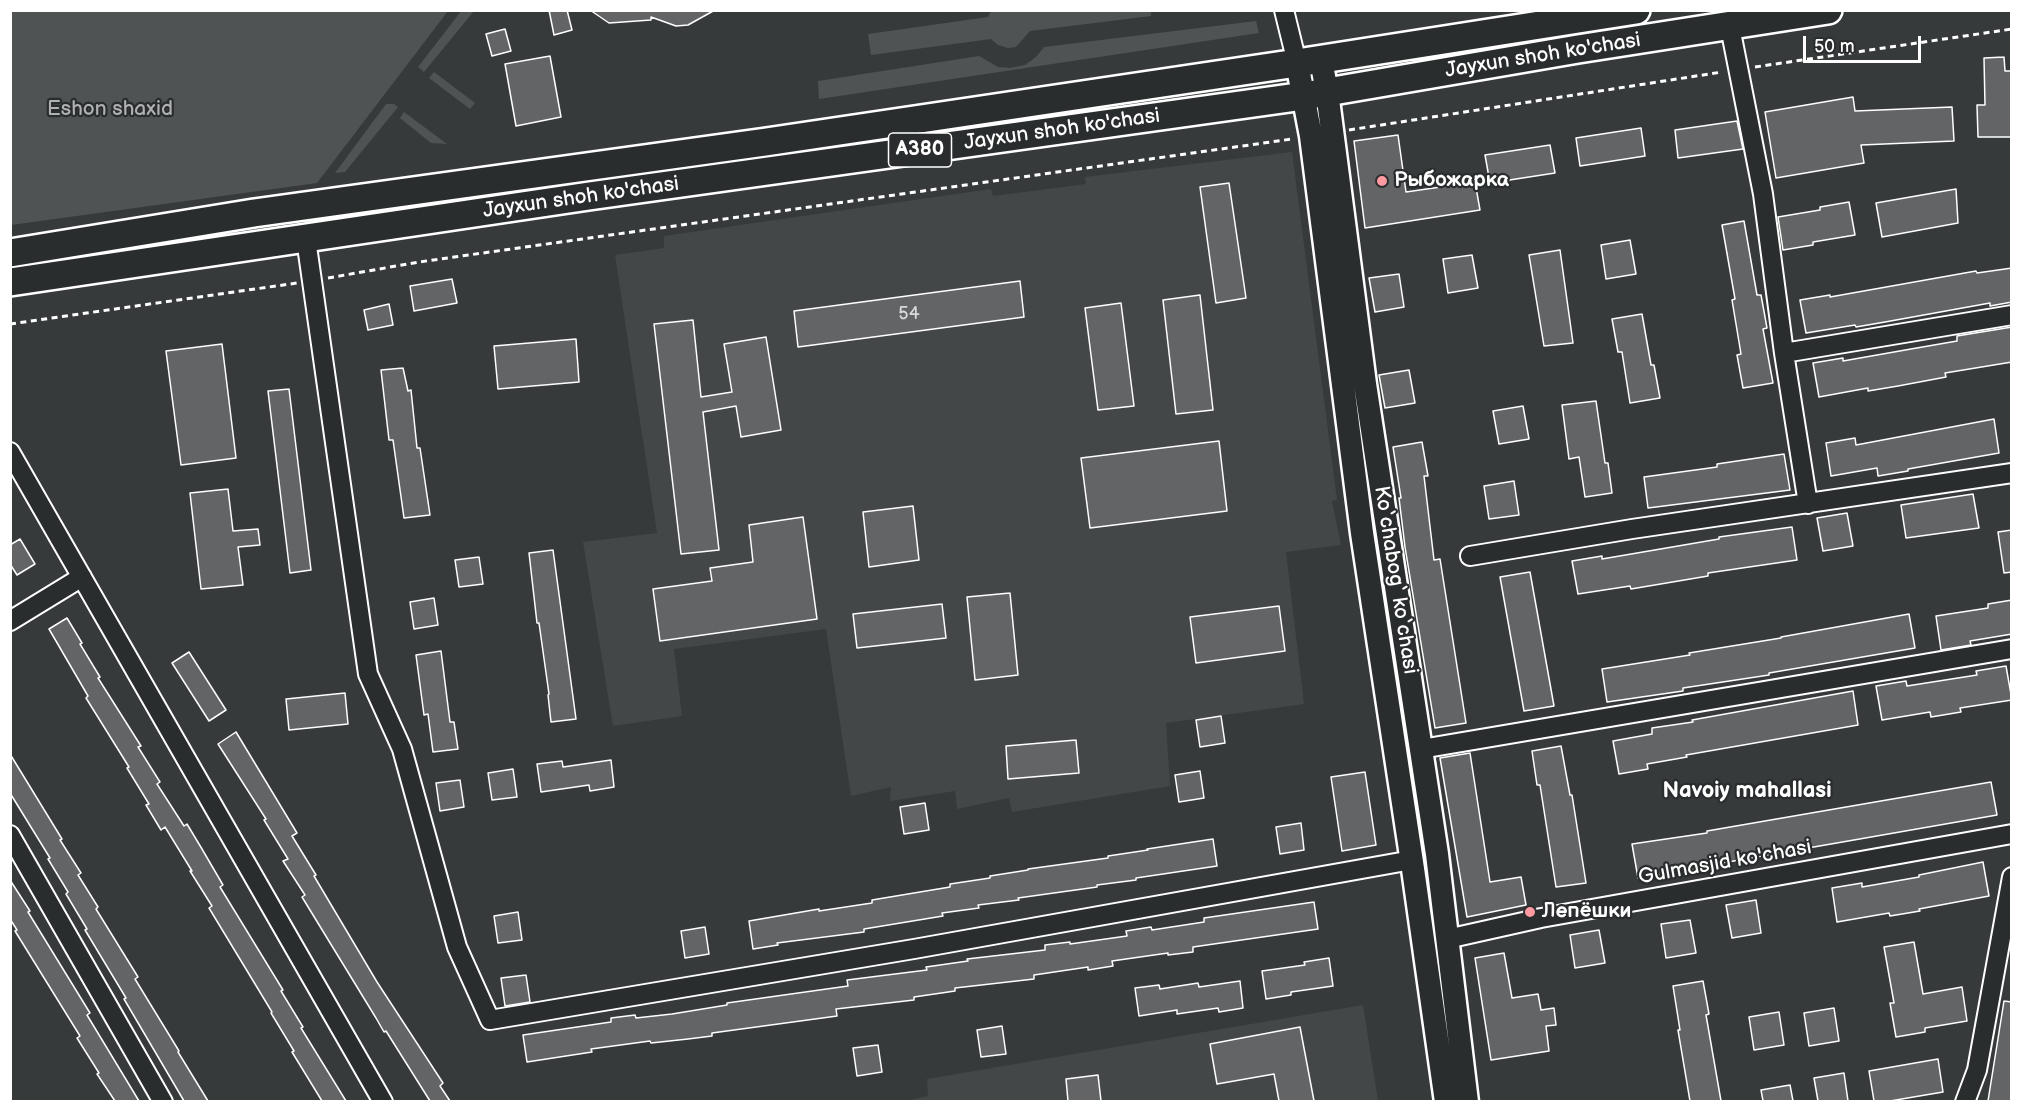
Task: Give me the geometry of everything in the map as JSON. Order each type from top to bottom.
[{"type":"highway","name":"Jayxun shoh ko'chasi","points":[[10,253],[327,203],[1309,62],[1636,10]]},
{"type":"highway","name":"Jayxun shoh ko'chasi","points":[[10,282],[556,201],[1315,94],[1578,49],[1828,10]]},
{"type":"highway","points":[[1015,105],[1020,136]]},
{"type":"highway","points":[[554,171],[556,201]]},
{"type":"highway","points":[[327,203],[333,235]]},
{"type":"main road","name":"Ko‘chabog‘ ko‘chasi","points":[[1309,62],[1388,531],[1438,865],[1467,1101]]},
{"type":"main road","name":"Ko‘chabog‘ ko‘chasi","points":[[1322,135],[1362,533],[1446,1101]]},
{"type":"street","points":[[1284,10],[1309,62]]},
{"type":"street","points":[[1730,27],[1763,194],[1784,353],[1808,504]]},
{"type":"street","points":[[306,239],[368,674],[402,749],[457,946],[490,1020],[1412,865],[1438,865]]},
{"type":"street","points":[[1784,353],[2012,315]]},
{"type":"street","points":[[10,452],[383,1101]]},
{"type":"street","points":[[1470,556],[1632,529],[2012,473]]},
{"type":"street","points":[[1362,533],[1388,531]]},
{"type":"street","points":[[10,621],[82,577]]},
{"type":"street","points":[[1421,749],[2012,649]]},
{"type":"street","name":"Gulmasjid ko'chasi","points":[[1447,939],[1541,918],[2012,834]]},
{"type":"street","points":[[10,835],[162,1101]]},
{"type":"street","points":[[1965,1101],[1977,1070],[2012,877]]},
{"type":"path","points":[[10,324],[311,281],[419,262],[1322,135],[1738,69],[2012,29]]},
{"type":"shaded area","points":[[1292,152],[1337,500],[1332,501],[1341,545],[1286,552],[1304,704],[1166,723],[1170,786],[1012,812],[1009,798],[957,809],[955,791],[890,801],[891,787],[851,796],[826,629],[674,649],[682,716],[613,726],[583,542],[657,533],[615,255],[664,248],[664,236],[991,189],[993,196],[1086,184],[1085,177]]},
{"type":"shaded area","points":[[1363,1005],[1378,1101],[900,1102],[928,1096],[927,1079]]},
{"type":"green space","points":[[462,10],[474,11],[424,72],[418,67]]},
{"type":"green space","name":"Eshon shaxid","points":[[10,11],[448,11],[317,183],[11,225]]},
{"type":"green space","points":[[991,11],[1151,11],[1151,16],[1030,31],[1016,47],[1008,48],[998,45],[991,39],[871,55],[868,34],[988,17]]},
{"type":"green space","points":[[1256,21],[1259,33],[819,99],[818,81],[979,56],[998,67],[1010,68],[1025,65],[1044,47]]},
{"type":"green space","points":[[434,72],[475,103],[470,109],[429,78]]},
{"type":"green space","points":[[386,104],[394,104],[398,107],[345,172],[335,173]]},
{"type":"green space","points":[[404,112],[447,144],[431,143],[400,118]]},
{"type":"building","points":[[549,10],[567,10],[572,30],[554,35]]},
{"type":"building","points":[[590,10],[715,10],[688,25],[676,26],[651,17],[651,20],[609,23]]},
{"type":"building","points":[[505,29],[511,51],[492,56],[486,34]]},
{"type":"building","points":[[550,56],[561,117],[516,126],[505,64]]},
{"type":"building","points":[[2004,57],[2005,71],[2012,71],[2012,137],[1978,137],[1977,105],[1985,105],[1984,58]]},
{"type":"building","points":[[1853,97],[1855,111],[1952,107],[1954,141],[1861,145],[1864,163],[1776,178],[1765,112]]},
{"type":"building","points":[[1737,121],[1743,149],[1678,158],[1675,130]]},
{"type":"building","points":[[1641,128],[1645,156],[1580,166],[1576,138]]},
{"type":"building","name":"Рыбожарка","points":[[1398,135],[1406,192],[1475,182],[1480,210],[1365,228],[1354,141]]},
{"type":"building","points":[[1550,145],[1555,173],[1490,183],[1485,155]]},
{"type":"building","points":[[1229,183],[1246,298],[1216,303],[1200,187]]},
{"type":"building","points":[[1956,189],[1958,223],[1882,237],[1876,203]]},
{"type":"building","points":[[1849,202],[1855,235],[1783,250],[1778,217],[1820,210],[1820,207]]},
{"type":"building","points":[[1744,221],[1757,295],[1761,295],[1767,328],[1763,329],[1773,383],[1743,388],[1737,355],[1741,354],[1732,300],[1735,299],[1722,225]]},
{"type":"building","points":[[1630,240],[1636,274],[1606,279],[1601,245]]},
{"type":"building","points":[[1560,250],[1573,343],[1544,346],[1529,255]]},
{"type":"building","points":[[1472,255],[1478,288],[1448,293],[1443,259]]},
{"type":"building","points":[[2012,268],[2012,302],[1990,306],[1990,303],[1856,327],[1855,325],[1806,333],[1800,300],[1830,295],[1830,297],[1976,271],[1977,273]]},
{"type":"building","points":[[1399,274],[1404,307],[1375,312],[1369,278]]},
{"type":"building","points":[[452,279],[457,303],[414,311],[410,286]]},
{"type":"building","points":[[1020,281],[1024,317],[798,347],[794,311]]},
{"type":"building","points":[[1200,295],[1213,410],[1176,414],[1163,300]]},
{"type":"building","points":[[1121,303],[1134,406],[1098,410],[1085,308]]},
{"type":"building","points":[[389,304],[393,325],[368,330],[364,310]]},
{"type":"building","points":[[1642,314],[1651,365],[1654,365],[1660,398],[1630,403],[1622,352],[1618,352],[1612,319]]},
{"type":"building","points":[[693,320],[701,397],[732,392],[724,344],[766,337],[781,430],[741,437],[736,406],[703,412],[719,550],[681,554],[654,324]]},
{"type":"building","points":[[2012,327],[2012,362],[1945,373],[1946,377],[1898,386],[1868,391],[1868,388],[1819,397],[1813,363],[1843,358],[1843,361],[1957,341],[1957,336]]},
{"type":"building","points":[[576,339],[579,382],[498,389],[494,346]]},
{"type":"building","points":[[222,344],[236,458],[181,465],[166,351]]},
{"type":"building","points":[[403,368],[408,391],[411,390],[417,448],[420,448],[430,515],[404,518],[393,440],[389,440],[381,370]]},
{"type":"building","points":[[1409,370],[1415,403],[1385,408],[1379,375]]},
{"type":"building","points":[[289,389],[311,570],[290,573],[268,391]]},
{"type":"building","points":[[1596,401],[1612,493],[1585,497],[1579,457],[1569,459],[1562,405]]},
{"type":"building","points":[[1523,406],[1529,439],[1499,444],[1493,411]]},
{"type":"building","points":[[1994,419],[1999,453],[1878,476],[1877,468],[1831,476],[1826,443],[1855,438],[1856,445]]},
{"type":"building","points":[[1219,441],[1227,511],[1090,528],[1081,458]]},
{"type":"building","points":[[1422,442],[1428,476],[1424,476],[1434,560],[1440,559],[1466,723],[1435,728],[1405,547],[1399,498],[1401,498],[1393,447]]},
{"type":"building","points":[[1784,454],[1790,490],[1648,508],[1644,477],[1717,467],[1717,464]]},
{"type":"building","points":[[1514,481],[1519,515],[1489,519],[1484,486]]},
{"type":"building","points":[[228,489],[233,531],[258,529],[260,545],[238,547],[243,585],[201,589],[190,493]]},
{"type":"building","points":[[1973,494],[1979,528],[1906,538],[1901,505]]},
{"type":"building","points":[[913,506],[919,560],[869,567],[863,512]]},
{"type":"building","points":[[1847,513],[1853,546],[1823,551],[1817,518]]},
{"type":"building","points":[[803,517],[817,619],[660,641],[653,589],[712,581],[710,568],[753,562],[749,525]]},
{"type":"building","points":[[1792,527],[1797,560],[1708,573],[1708,576],[1631,589],[1630,586],[1578,594],[1572,561],[1602,556],[1602,559],[1719,539],[1719,537]]},
{"type":"building","points":[[2012,530],[2012,572],[2004,573],[1998,532]]},
{"type":"building","points":[[20,539],[35,564],[17,575],[10,564],[10,545]]},
{"type":"building","points":[[553,550],[576,719],[551,722],[529,553]]},
{"type":"building","points":[[479,557],[483,584],[459,587],[455,560]]},
{"type":"building","points":[[1530,572],[1554,706],[1524,711],[1500,577]]},
{"type":"building","points":[[1010,593],[1018,675],[975,680],[967,597]]},
{"type":"building","points":[[434,598],[438,625],[414,629],[410,602]]},
{"type":"building","points":[[2012,600],[2012,634],[1970,641],[1971,645],[1941,650],[1936,616],[1988,608],[1988,604]]},
{"type":"building","points":[[942,604],[946,638],[857,648],[853,614]]},
{"type":"building","points":[[1279,606],[1285,651],[1196,663],[1190,617]]},
{"type":"building","points":[[1909,614],[1915,648],[1769,673],[1769,675],[1683,688],[1683,691],[1607,702],[1602,669]]},
{"type":"building","points":[[67,618],[100,677],[98,678],[141,746],[138,747],[160,782],[157,784],[184,826],[187,824],[202,849],[223,885],[220,887],[283,990],[281,991],[303,1027],[301,1028],[346,1101],[322,1101],[292,1052],[294,1051],[272,1012],[209,908],[212,906],[190,871],[192,871],[165,827],[161,830],[146,805],[149,804],[127,768],[129,767],[86,698],[88,696],[49,629]]},
{"type":"building","points":[[441,651],[450,722],[454,722],[458,749],[433,752],[428,714],[424,715],[416,655]]},
{"type":"building","points":[[189,652],[226,710],[209,721],[172,663]]},
{"type":"building","points":[[2006,666],[2012,700],[1960,708],[1961,712],[1931,717],[1930,712],[1882,720],[1876,686],[1906,681],[1907,686],[1977,675],[1976,671]]},
{"type":"building","points":[[1853,691],[1858,725],[1686,755],[1687,757],[1647,764],[1648,769],[1619,774],[1613,741],[1652,734],[1652,728]]},
{"type":"building","points":[[345,693],[348,724],[289,730],[286,699]]},
{"type":"building","points":[[1221,716],[1225,743],[1200,747],[1196,720]]},
{"type":"building","points":[[236,732],[297,833],[292,836],[316,875],[314,876],[377,982],[443,1083],[440,1086],[450,1101],[430,1101],[386,1031],[384,1032],[302,897],[305,895],[283,861],[288,859],[264,820],[266,819],[218,744]]},
{"type":"building","points":[[1076,740],[1079,773],[1008,779],[1006,746]]},
{"type":"building","points":[[1561,746],[1570,795],[1572,795],[1586,883],[1556,887],[1540,785],[1537,785],[1532,751]]},
{"type":"building","points":[[1470,753],[1490,882],[1521,877],[1526,905],[1467,917],[1440,758]]},
{"type":"building","points":[[10,754],[62,839],[60,840],[81,873],[78,875],[98,907],[96,909],[138,977],[135,979],[208,1101],[184,1101],[124,999],[126,998],[66,894],[68,892],[48,859],[50,858],[10,793]]},
{"type":"building","points":[[611,760],[614,787],[590,791],[589,785],[541,792],[537,764],[562,761],[563,767]]},
{"type":"building","points":[[513,769],[517,797],[492,800],[488,773]]},
{"type":"building","points":[[1200,771],[1204,798],[1179,802],[1175,775]]},
{"type":"building","points":[[1365,772],[1376,845],[1342,851],[1331,777]]},
{"type":"building","points":[[460,780],[464,807],[440,811],[436,783]]},
{"type":"building","points":[[1991,782],[1997,815],[1638,878],[1632,844],[1707,833],[1707,831]]},
{"type":"building","points":[[925,803],[929,830],[904,834],[900,807]]},
{"type":"building","points":[[1301,823],[1304,850],[1280,854],[1276,827]]},
{"type":"building","points":[[1213,839],[1217,866],[978,905],[979,908],[864,929],[864,932],[777,943],[778,945],[753,949],[749,921],[872,903],[872,900],[950,887],[950,884],[990,878],[990,876]]},
{"type":"building","points":[[1983,862],[1989,896],[1919,909],[1920,911],[1890,916],[1889,913],[1837,922],[1832,888],[1862,883],[1862,887]]},
{"type":"building","points":[[10,880],[90,1013],[87,1015],[139,1101],[115,1101],[97,1074],[99,1073],[77,1038],[80,1036],[15,931],[17,930],[10,919]]},
{"type":"building","points":[[1756,900],[1761,933],[1732,938],[1726,905]]},
{"type":"building","points":[[1314,902],[1318,929],[1193,947],[1193,952],[1112,961],[1113,966],[1088,970],[1088,967],[1034,975],[1034,979],[955,988],[955,991],[914,997],[914,1000],[836,1009],[837,1016],[712,1033],[712,1036],[591,1049],[592,1052],[527,1062],[523,1035],[611,1022],[611,1018],[672,1014],[727,1005],[727,1003],[848,986],[847,980],[927,970],[926,967],[968,961],[967,959],[1045,950],[1045,945],[1127,936],[1126,931],[1151,927],[1152,930],[1204,922],[1204,918]]},
{"type":"building","points":[[518,912],[522,940],[498,943],[494,916]]},
{"type":"building","points":[[1690,920],[1696,953],[1666,958],[1661,924]]},
{"type":"building","points":[[705,927],[709,954],[685,958],[681,931]]},
{"type":"building","points":[[1599,930],[1605,963],[1575,968],[1570,935]]},
{"type":"building","points":[[1914,942],[1923,994],[1962,987],[1967,1021],[1925,1028],[1925,1032],[1896,1037],[1890,1003],[1894,1003],[1884,947]]},
{"type":"building","points":[[1504,953],[1512,998],[1538,994],[1541,1010],[1554,1008],[1556,1025],[1546,1026],[1549,1051],[1491,1060],[1475,958]]},
{"type":"building","points":[[1329,958],[1333,986],[1291,992],[1291,995],[1266,999],[1262,971],[1305,965],[1304,962]]},
{"type":"building","points":[[526,975],[530,1002],[505,1006],[501,978]]},
{"type":"building","points":[[1240,981],[1243,1008],[1219,1012],[1218,1008],[1177,1014],[1177,1010],[1139,1016],[1135,988],[1159,985],[1160,989],[1198,983],[1199,987]]},
{"type":"building","points":[[1703,981],[1709,1014],[1706,1015],[1721,1101],[1690,1101],[1678,1030],[1680,1030],[1673,986]]},
{"type":"building","points":[[2004,1001],[2012,1002],[2012,1101],[1988,1101]]},
{"type":"building","points":[[1834,1008],[1839,1041],[1809,1046],[1804,1013]]},
{"type":"building","points":[[1779,1012],[1784,1045],[1754,1050],[1749,1017]]},
{"type":"building","points":[[1002,1026],[1006,1054],[981,1057],[977,1030]]},
{"type":"building","points":[[1300,1027],[1314,1101],[1279,1101],[1274,1074],[1217,1084],[1210,1044]]},
{"type":"building","points":[[878,1045],[882,1072],[857,1076],[853,1048]]},
{"type":"building","points":[[1938,1059],[1943,1092],[1890,1101],[1874,1101],[1869,1071]]},
{"type":"building","points":[[1844,1073],[1848,1101],[1818,1101],[1814,1078]]},
{"type":"building","points":[[1098,1075],[1101,1101],[1068,1101],[1066,1079]]},
{"type":"building","points":[[1790,1085],[1793,1101],[1763,1101],[1761,1090]]},
{"type":"place","name":"Рыбожарка","points":[[1382,181]]},
{"type":"place","name":"Лепёшки","points":[[1530,912]]},
{"type":"district","name":"Navoiy mahallasi","points":[[1747,791]]}]
